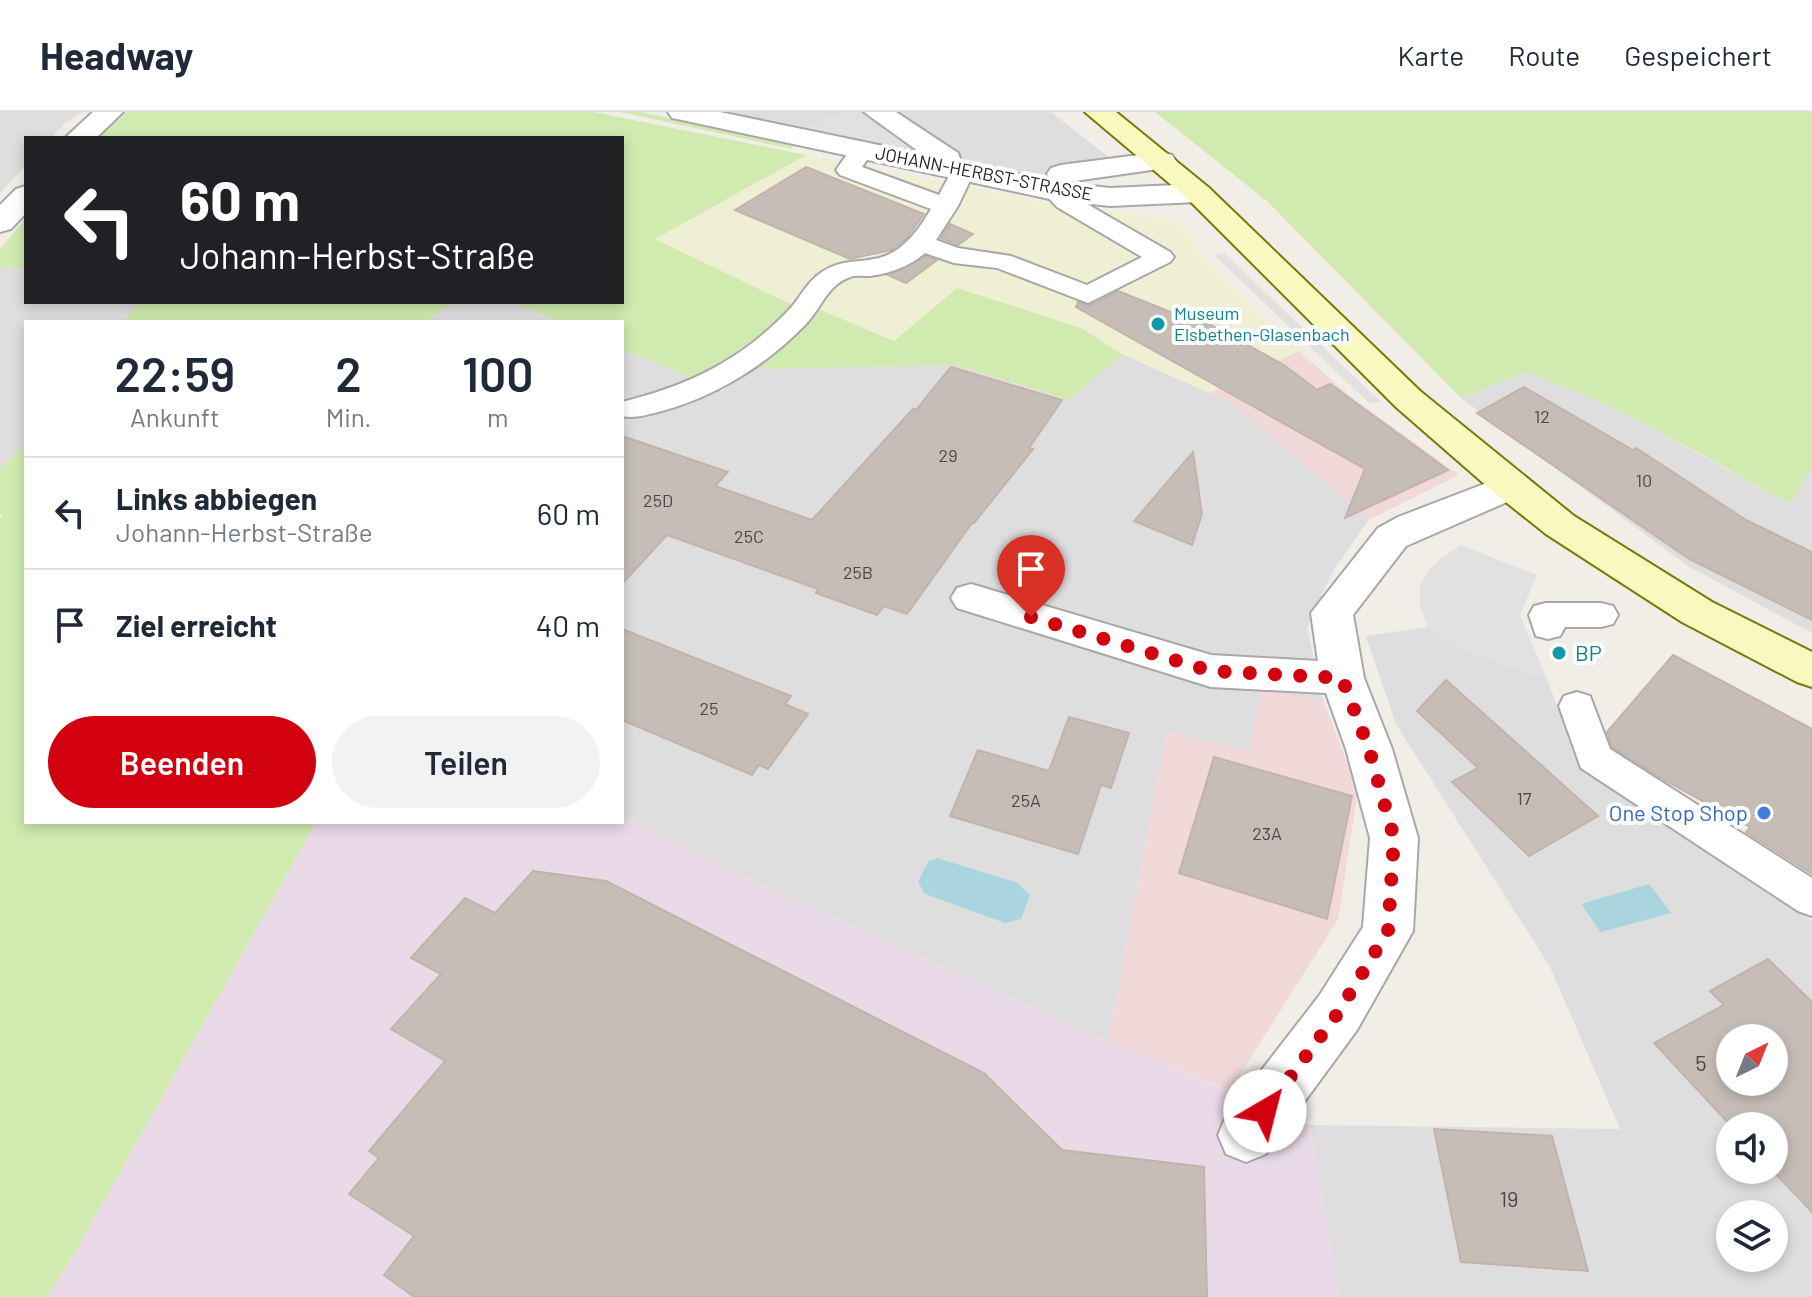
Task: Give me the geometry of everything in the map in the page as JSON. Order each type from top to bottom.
[{"type":"main road","points":[[1099,112],[1198,193],[1408,399],[1510,486],[1560,525],[1697,612],[1812,671]]},
{"type":"street","points":[[81,136],[109,112]]},
{"type":"street","name":"JOHANN-HERBST-STRASSE","points":[[682,112],[1054,191],[1110,197],[1198,193]]},
{"type":"street","points":[[878,112],[963,170]]},
{"type":"street","points":[[1007,179],[1162,161]]},
{"type":"street","points":[[0,223],[24,197]]},
{"type":"street","points":[[1246,1135],[1338,1013],[1388,931],[1394,838],[1369,749],[1342,678],[1332,613],[1392,537],[1510,486]]},
{"type":"street","points":[[971,598],[1211,671],[1342,678]]},
{"type":"lane","points":[[861,151],[848,170],[946,206]]},
{"type":"lane","points":[[630,409],[667,403],[700,390],[767,344],[799,317],[817,289],[846,268],[871,270],[922,243],[930,236],[963,170]]},
{"type":"lane","points":[[922,243],[954,255],[1002,261],[1088,295],[1161,257],[1066,202],[1054,191]]},
{"type":"lane","points":[[1548,627],[1546,615],[1601,615]]},
{"type":"lane","points":[[1577,706],[1594,758],[1812,899]]},
{"type":"shaded area","points":[[0,112],[82,112],[53,136],[24,136],[24,167],[0,193]]},
{"type":"shaded area","points":[[682,112],[1051,112],[1120,166],[1007,179]]},
{"type":"shaded area","points":[[842,112],[855,112],[909,145],[902,149],[806,127]]},
{"type":"shaded area","points":[[1224,253],[1380,401],[1370,404],[1214,255]]},
{"type":"shaded area","points":[[0,268],[24,268],[24,304],[136,304],[124,320],[24,320],[24,446],[0,470]]},
{"type":"shaded area","points":[[453,304],[517,304],[554,320],[427,320]]},
{"type":"shaded area","points":[[624,350],[722,391],[751,369],[956,365],[1068,400],[1122,354],[1232,403],[1369,520],[1334,569],[1307,628],[1324,702],[1261,689],[1249,751],[1167,732],[1108,1041],[754,881],[624,817]]},
{"type":"shaded area","points":[[1299,351],[1351,397],[1459,475],[1369,520],[1232,403],[1209,393]]},
{"type":"shaded area","points":[[1526,372],[1575,390],[1648,426],[1790,504],[1812,466],[1812,633],[1688,566],[1461,398]]},
{"type":"shaded area","points":[[1461,545],[1537,575],[1520,615],[1547,679],[1452,646],[1428,627],[1420,606],[1420,585],[1440,559]]},
{"type":"shaded area","points":[[1428,627],[1452,646],[1547,679],[1576,756],[1812,921],[1812,1297],[1339,1297],[1310,1125],[1620,1129],[1550,967],[1396,724],[1366,636]]},
{"type":"shaded area","points":[[1261,688],[1324,702],[1358,791],[1338,919],[1230,1091],[1108,1041],[1167,732],[1249,750]]},
{"type":"shaded area","points":[[624,817],[754,881],[1108,1041],[1310,1125],[1339,1297],[47,1297],[77,1249],[315,824],[624,824]]},
{"type":"green space","points":[[127,112],[594,112],[806,155],[655,239],[796,307],[698,381],[624,350],[624,320],[554,320],[517,304],[624,304],[624,136],[100,136]]},
{"type":"green space","points":[[621,112],[640,112],[794,145],[791,149]]},
{"type":"green space","points":[[1155,112],[1812,112],[1812,466],[1790,504],[1628,416],[1526,372],[1461,398],[1268,202]]},
{"type":"green space","points":[[806,155],[1063,206],[1164,218],[1182,227],[1195,240],[1200,254],[1299,351],[1209,393],[1122,354],[1081,328],[957,289],[894,341],[818,309],[796,307],[654,239]]},
{"type":"green space","points":[[24,220],[24,268],[0,268],[0,249]]},
{"type":"green space","points":[[957,288],[1081,328],[1122,354],[1069,400],[956,365],[751,369],[818,309],[894,341]]},
{"type":"green space","points":[[136,304],[453,304],[427,320],[124,320]]},
{"type":"green space","points":[[24,446],[24,824],[315,824],[77,1249],[47,1297],[0,1297],[0,518],[3,515],[0,514],[0,470]]},
{"type":"water","points":[[937,858],[1018,883],[1030,895],[1021,919],[1005,923],[925,894],[918,882],[928,862]]},
{"type":"water","points":[[1649,884],[1671,913],[1601,932],[1581,904]]},
{"type":"building","points":[[806,167],[924,214],[906,239],[891,250],[850,259],[735,210]]},
{"type":"building","points":[[950,224],[973,234],[958,245],[941,238]]},
{"type":"building","points":[[926,256],[937,260],[906,283],[888,275]]},
{"type":"building","points":[[1118,291],[1188,319],[1191,314],[1284,365],[1317,390],[1330,384],[1448,470],[1345,518],[1365,469],[1076,307],[1078,302],[1089,306]]},
{"type":"building","points":[[951,367],[1062,400],[1029,448],[1033,449],[972,523],[907,614],[884,606],[877,615],[816,593],[818,589],[667,535],[624,582],[624,437],[728,472],[715,486],[812,520],[913,409],[916,410]]},
{"type":"building","points":[[1524,387],[1633,450],[1636,448],[1746,520],[1812,552],[1812,620],[1689,559],[1477,413]]},
{"type":"building","points":[[1193,452],[1202,514],[1192,545],[1134,521]]},
{"type":"building","points":[[624,630],[791,696],[785,704],[808,714],[768,769],[759,765],[752,775],[624,721]]},
{"type":"building","points":[[1673,655],[1812,729],[1812,874],[1746,832],[1750,827],[1664,780],[1612,747],[1607,732]]},
{"type":"building","points":[[1446,680],[1598,816],[1529,856],[1452,782],[1478,768],[1417,711]]},
{"type":"building","points":[[1069,717],[1129,733],[1111,788],[1101,785],[1078,854],[950,816],[978,750],[1049,771]]},
{"type":"building","points":[[1214,757],[1352,796],[1327,919],[1179,873]]},
{"type":"building","points":[[533,871],[606,881],[984,1073],[1062,1150],[1204,1167],[1207,1297],[414,1297],[384,1275],[414,1236],[349,1194],[379,1158],[369,1151],[445,1061],[391,1029],[441,974],[411,958],[465,898],[495,913]]},
{"type":"building","points":[[1768,959],[1812,1002],[1812,1212],[1785,1184],[1788,1184],[1788,1112],[1718,1112],[1654,1043],[1724,1005],[1710,991]]},
{"type":"building","points":[[1434,1129],[1552,1136],[1588,1271],[1461,1262]]},
{"type":"place","name":"Museum Elsbethen-Glasenbach","points":[[1158,324]]},
{"type":"place","name":"BP","points":[[1559,653]]},
{"type":"place","name":"One Stop Shop","points":[[1764,813]]},
{"type":"route","points":[[1031,617],[1211,671],[1342,678],[1369,749],[1394,838],[1388,931],[1338,1013],[1265,1111]]}]
